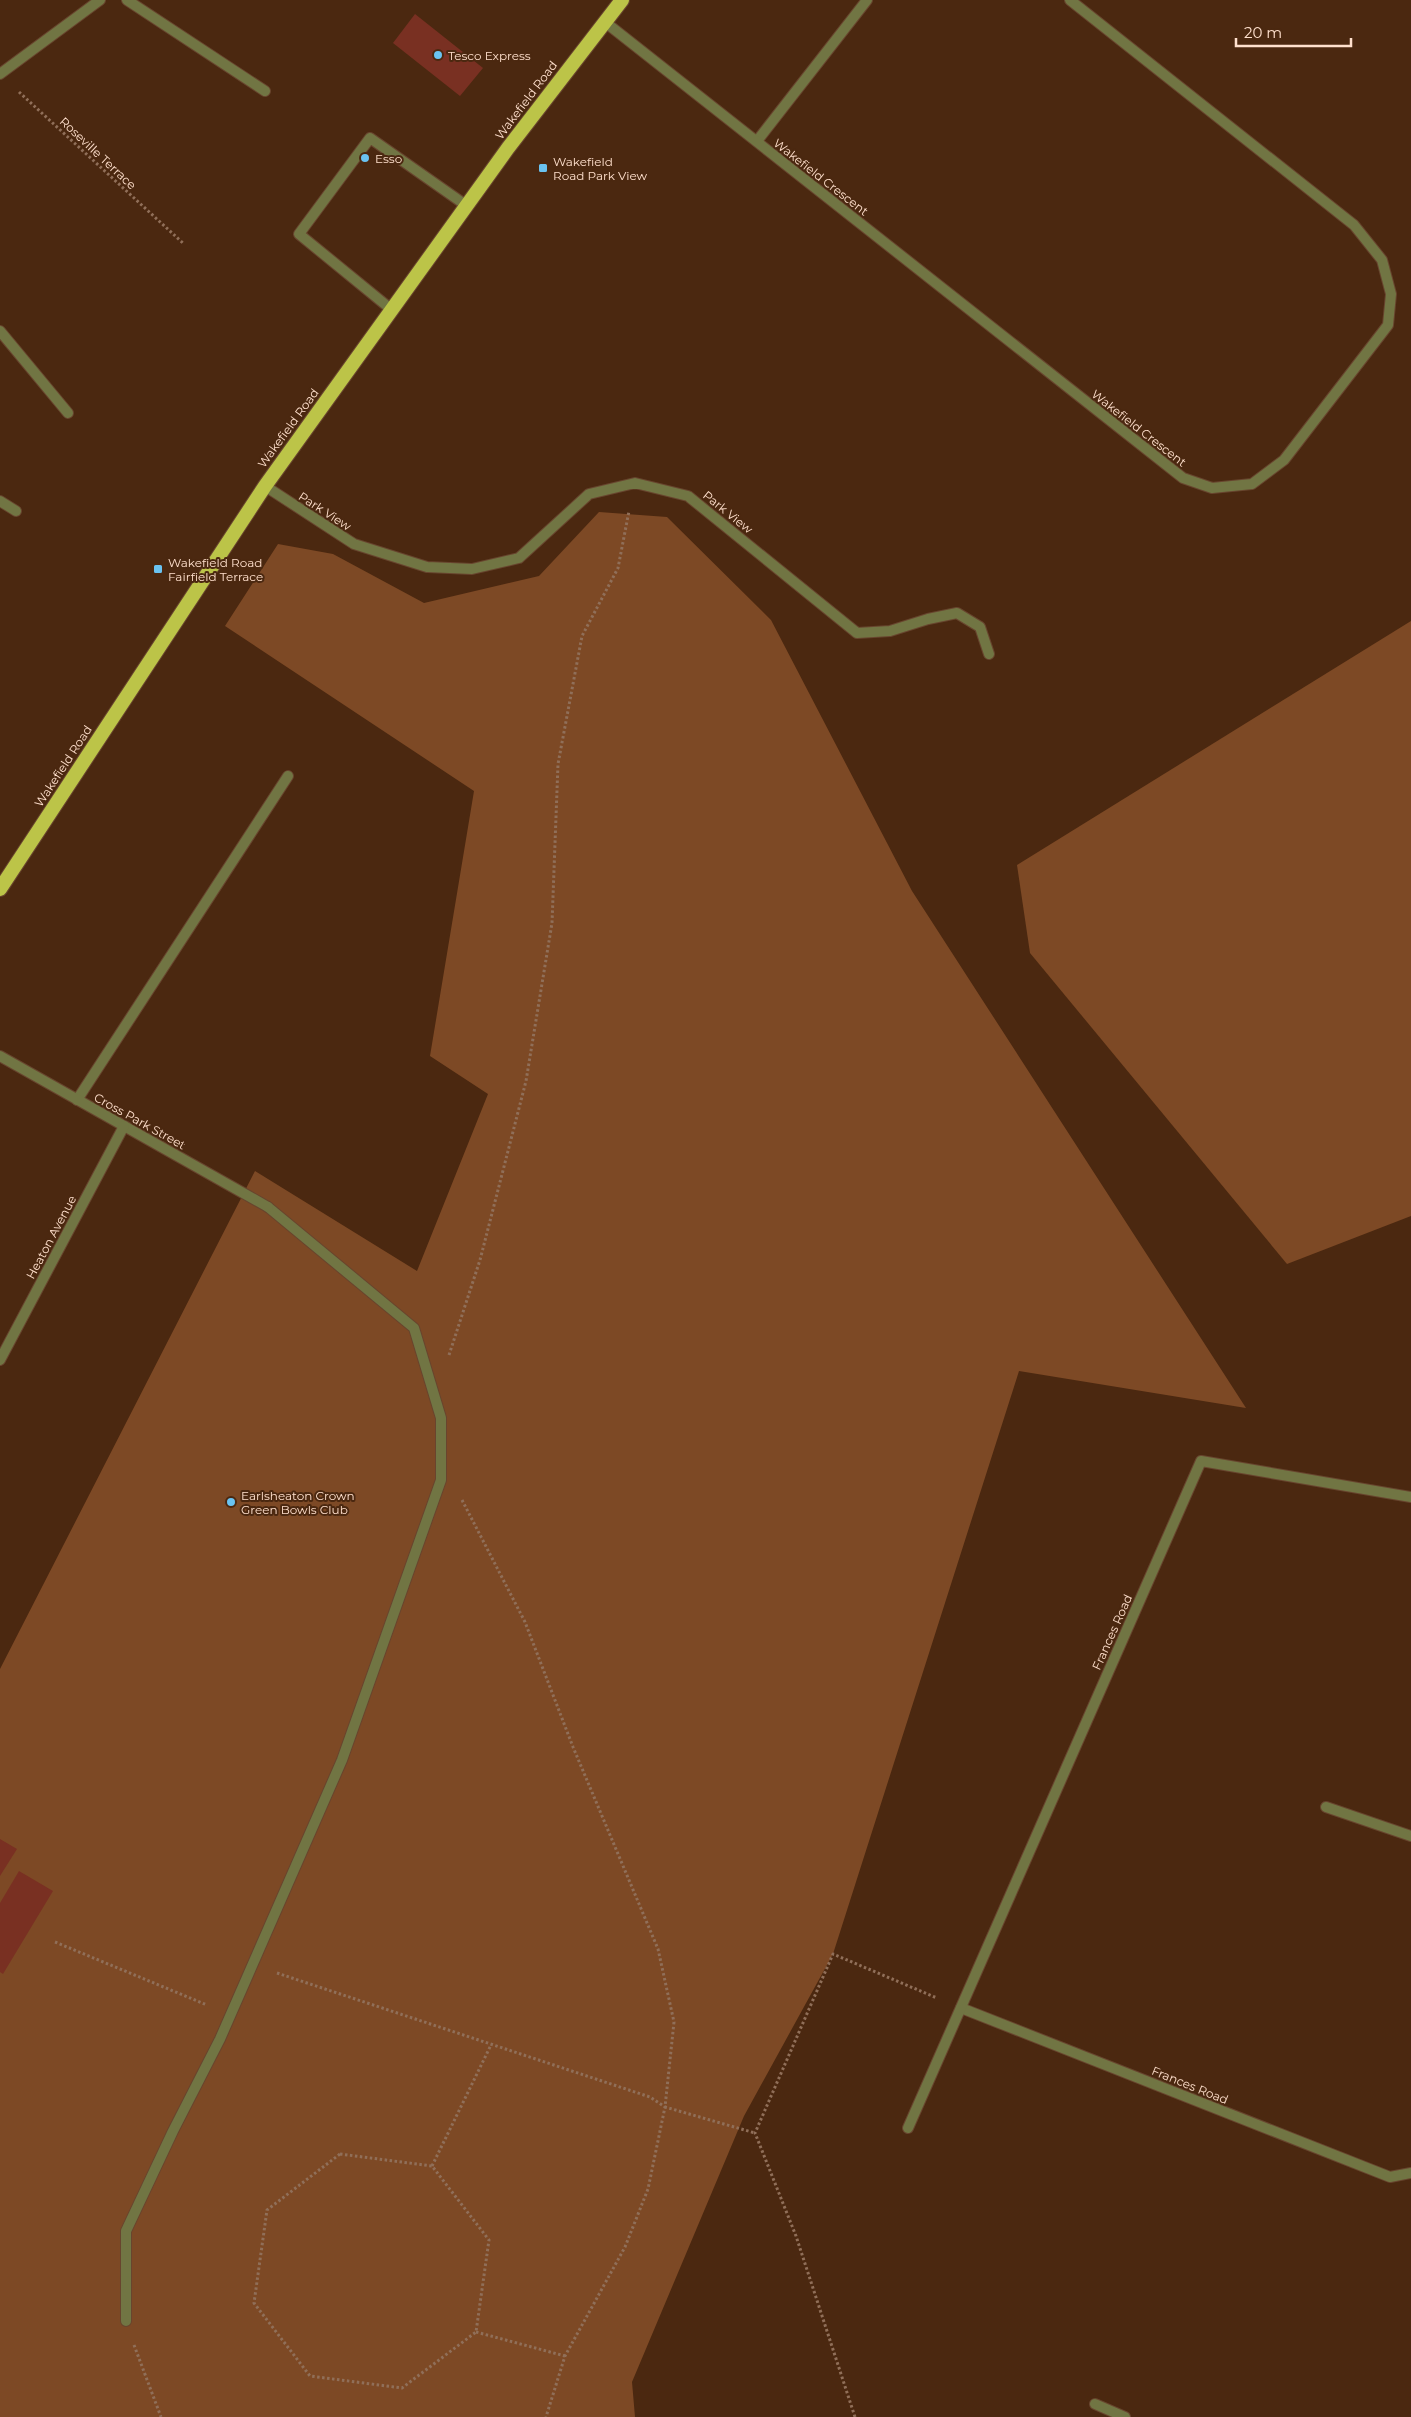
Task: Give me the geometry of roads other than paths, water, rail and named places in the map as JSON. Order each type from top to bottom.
[{"type":"highway","name":"Wakefield Road","points":[[0,889],[265,486],[467,206],[622,0]]},
{"type":"street","points":[[0,74],[100,0]]},
{"type":"street","points":[[127,0],[265,91]]},
{"type":"street","points":[[757,141],[867,0]]},
{"type":"street","name":"Wakefield Crescent","points":[[605,22],[1182,478],[1212,488],[1252,484],[1284,460],[1388,325],[1392,294],[1382,260],[1354,225],[1070,0]]},
{"type":"street","points":[[392,310],[299,234],[370,138],[467,206]]},
{"type":"street","points":[[0,331],[68,413]]},
{"type":"street","name":"Park View","points":[[265,486],[354,544],[427,567],[472,569],[519,558],[589,494],[635,483],[688,496],[857,633],[890,631],[928,619],[957,613],[980,627],[989,654]]},
{"type":"street","points":[[0,501],[16,511]]},
{"type":"street","points":[[77,1100],[288,776]]},
{"type":"street","name":"Cross Park Street","points":[[0,1056],[268,1207],[414,1328],[441,1418],[441,1480],[342,1760],[231,2015],[126,2231],[126,2321]]},
{"type":"street","name":"Heaton Avenue","points":[[0,1360],[124,1126]]},
{"type":"street","name":"Frances Road","points":[[908,2128],[1201,1462],[1411,1497]]},
{"type":"street","points":[[1326,1807],[1411,1836]]},
{"type":"street","name":"Frances Road","points":[[961,2008],[1390,2177],[1411,2172]]},
{"type":"street","points":[[1095,2404],[1125,2417]]},
{"type":"place","name":"Tesco Express","points":[[438,55]]},
{"type":"place","name":"Esso","points":[[365,158]]},
{"type":"place","name":"Wakefield Road Park View","points":[[543,168]]},
{"type":"place","name":"Wakefield Road Fairfield Terrace","points":[[158,569]]},
{"type":"place","name":"Earlsheaton Crown Green Bowls Club","points":[[231,1502]]}]
